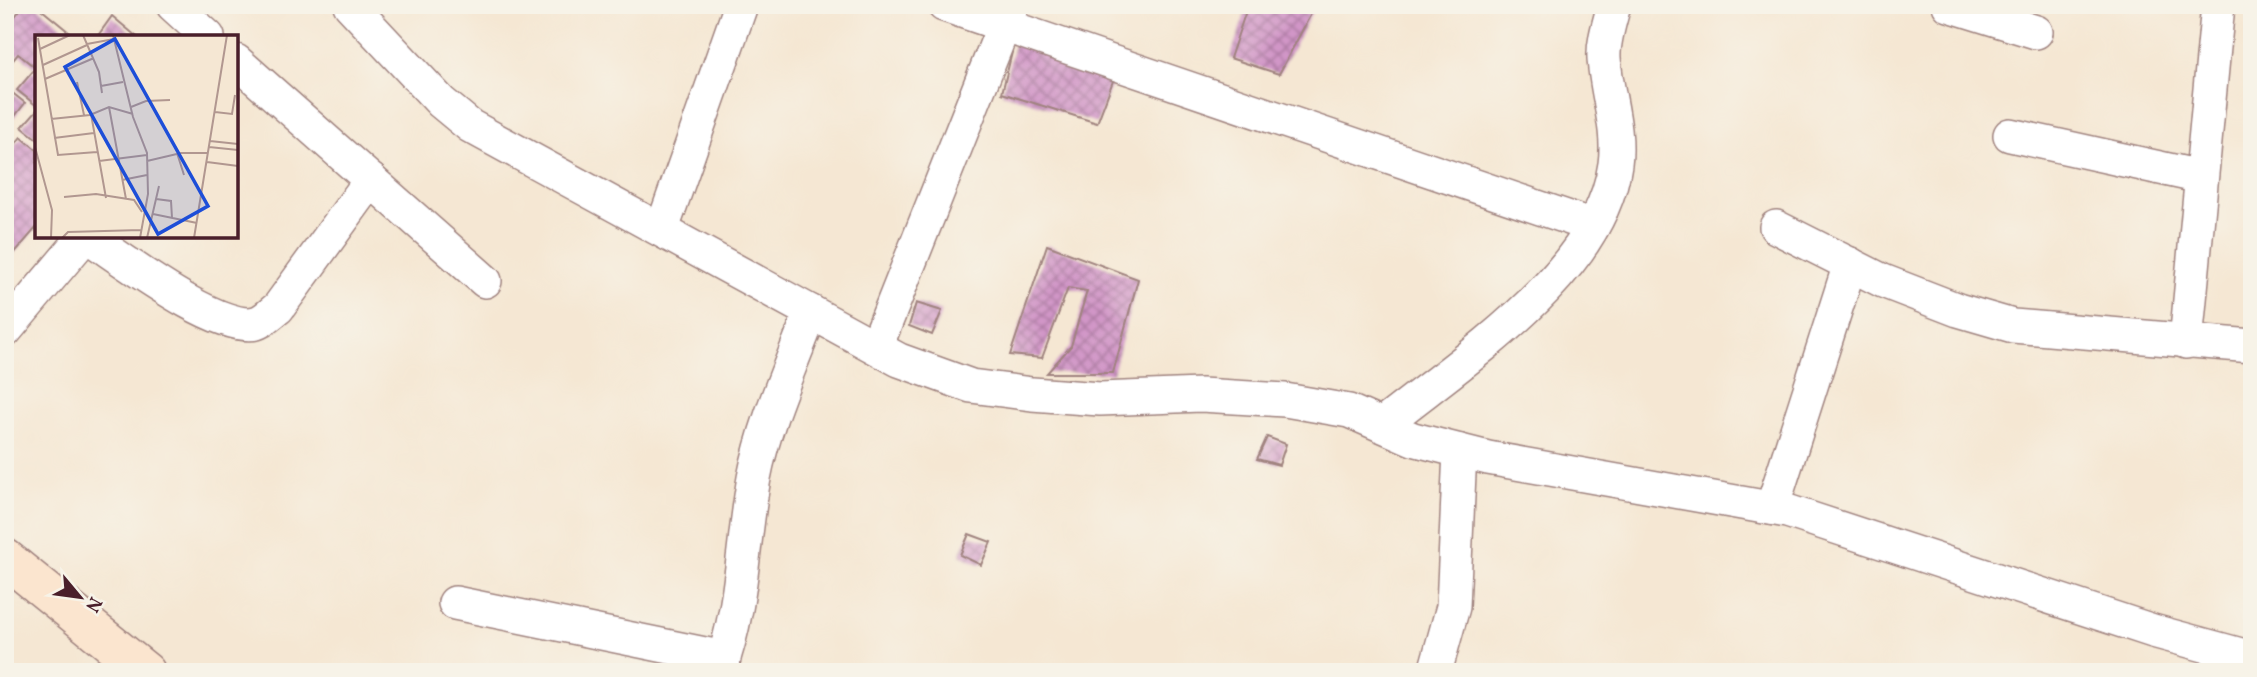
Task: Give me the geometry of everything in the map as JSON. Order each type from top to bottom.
[{"type":"street","points":[[173,5],[206,35]]},
{"type":"street","points":[[350,5],[441,102],[470,126],[899,360],[983,387],[1100,399],[1201,395],[1285,400],[1349,411],[1413,439],[1460,451],[1779,510],[2153,631],[2252,657]]},
{"type":"street","points":[[662,229],[741,5]]},
{"type":"street","points":[[944,5],[1008,15],[1593,226]]},
{"type":"street","points":[[1382,425],[1532,305],[1574,256],[1593,226],[1615,167],[1617,142],[1604,55],[1614,5]]},
{"type":"street","points":[[1949,5],[2036,32]]},
{"type":"street","points":[[2186,342],[2218,5]]},
{"type":"street","points":[[876,347],[1008,15]]},
{"type":"street","points":[[238,63],[485,281]]},
{"type":"street","points":[[2010,135],[2201,177]]},
{"type":"street","points":[[89,238],[207,313],[240,324],[258,323],[278,308],[371,180]]},
{"type":"street","points":[[1776,227],[1850,264],[1958,310],[2013,327],[2252,346]]},
{"type":"street","points":[[5,331],[84,238]]},
{"type":"street","points":[[1779,510],[1850,264]]},
{"type":"street","points":[[455,603],[721,665],[738,603],[754,478],[774,411],[811,312]]},
{"type":"street","points":[[1435,672],[1453,607],[1460,451]]},
{"type":"street","points":[[5,558],[146,672]]},
{"type":"building","points":[[24,5],[36,5],[73,35],[35,35],[35,67],[18,54],[5,70],[5,50],[8,47],[5,44],[5,29]]},
{"type":"building","points":[[1248,5],[1273,8],[1275,5],[1298,5],[1313,10],[1279,74],[1230,58]]},
{"type":"building","points":[[112,16],[135,35],[98,35]]},
{"type":"building","points":[[1014,44],[1119,65],[1097,123],[1002,93]]},
{"type":"building","points":[[34,70],[35,104],[17,90]]},
{"type":"building","points":[[5,87],[25,103],[5,129]]},
{"type":"building","points":[[35,112],[35,137],[22,127]]},
{"type":"building","points":[[21,137],[35,148],[35,229],[5,264],[5,157]]},
{"type":"building","points":[[1047,245],[1138,279],[1113,373],[1047,373],[1071,346],[1087,291],[1068,288],[1042,358],[1010,355]]},
{"type":"building","points":[[916,303],[942,311],[932,335],[909,326]]},
{"type":"building","points":[[1267,437],[1286,444],[1279,465],[1257,459]]},
{"type":"building","points":[[969,534],[991,542],[981,565],[960,555]]}]
